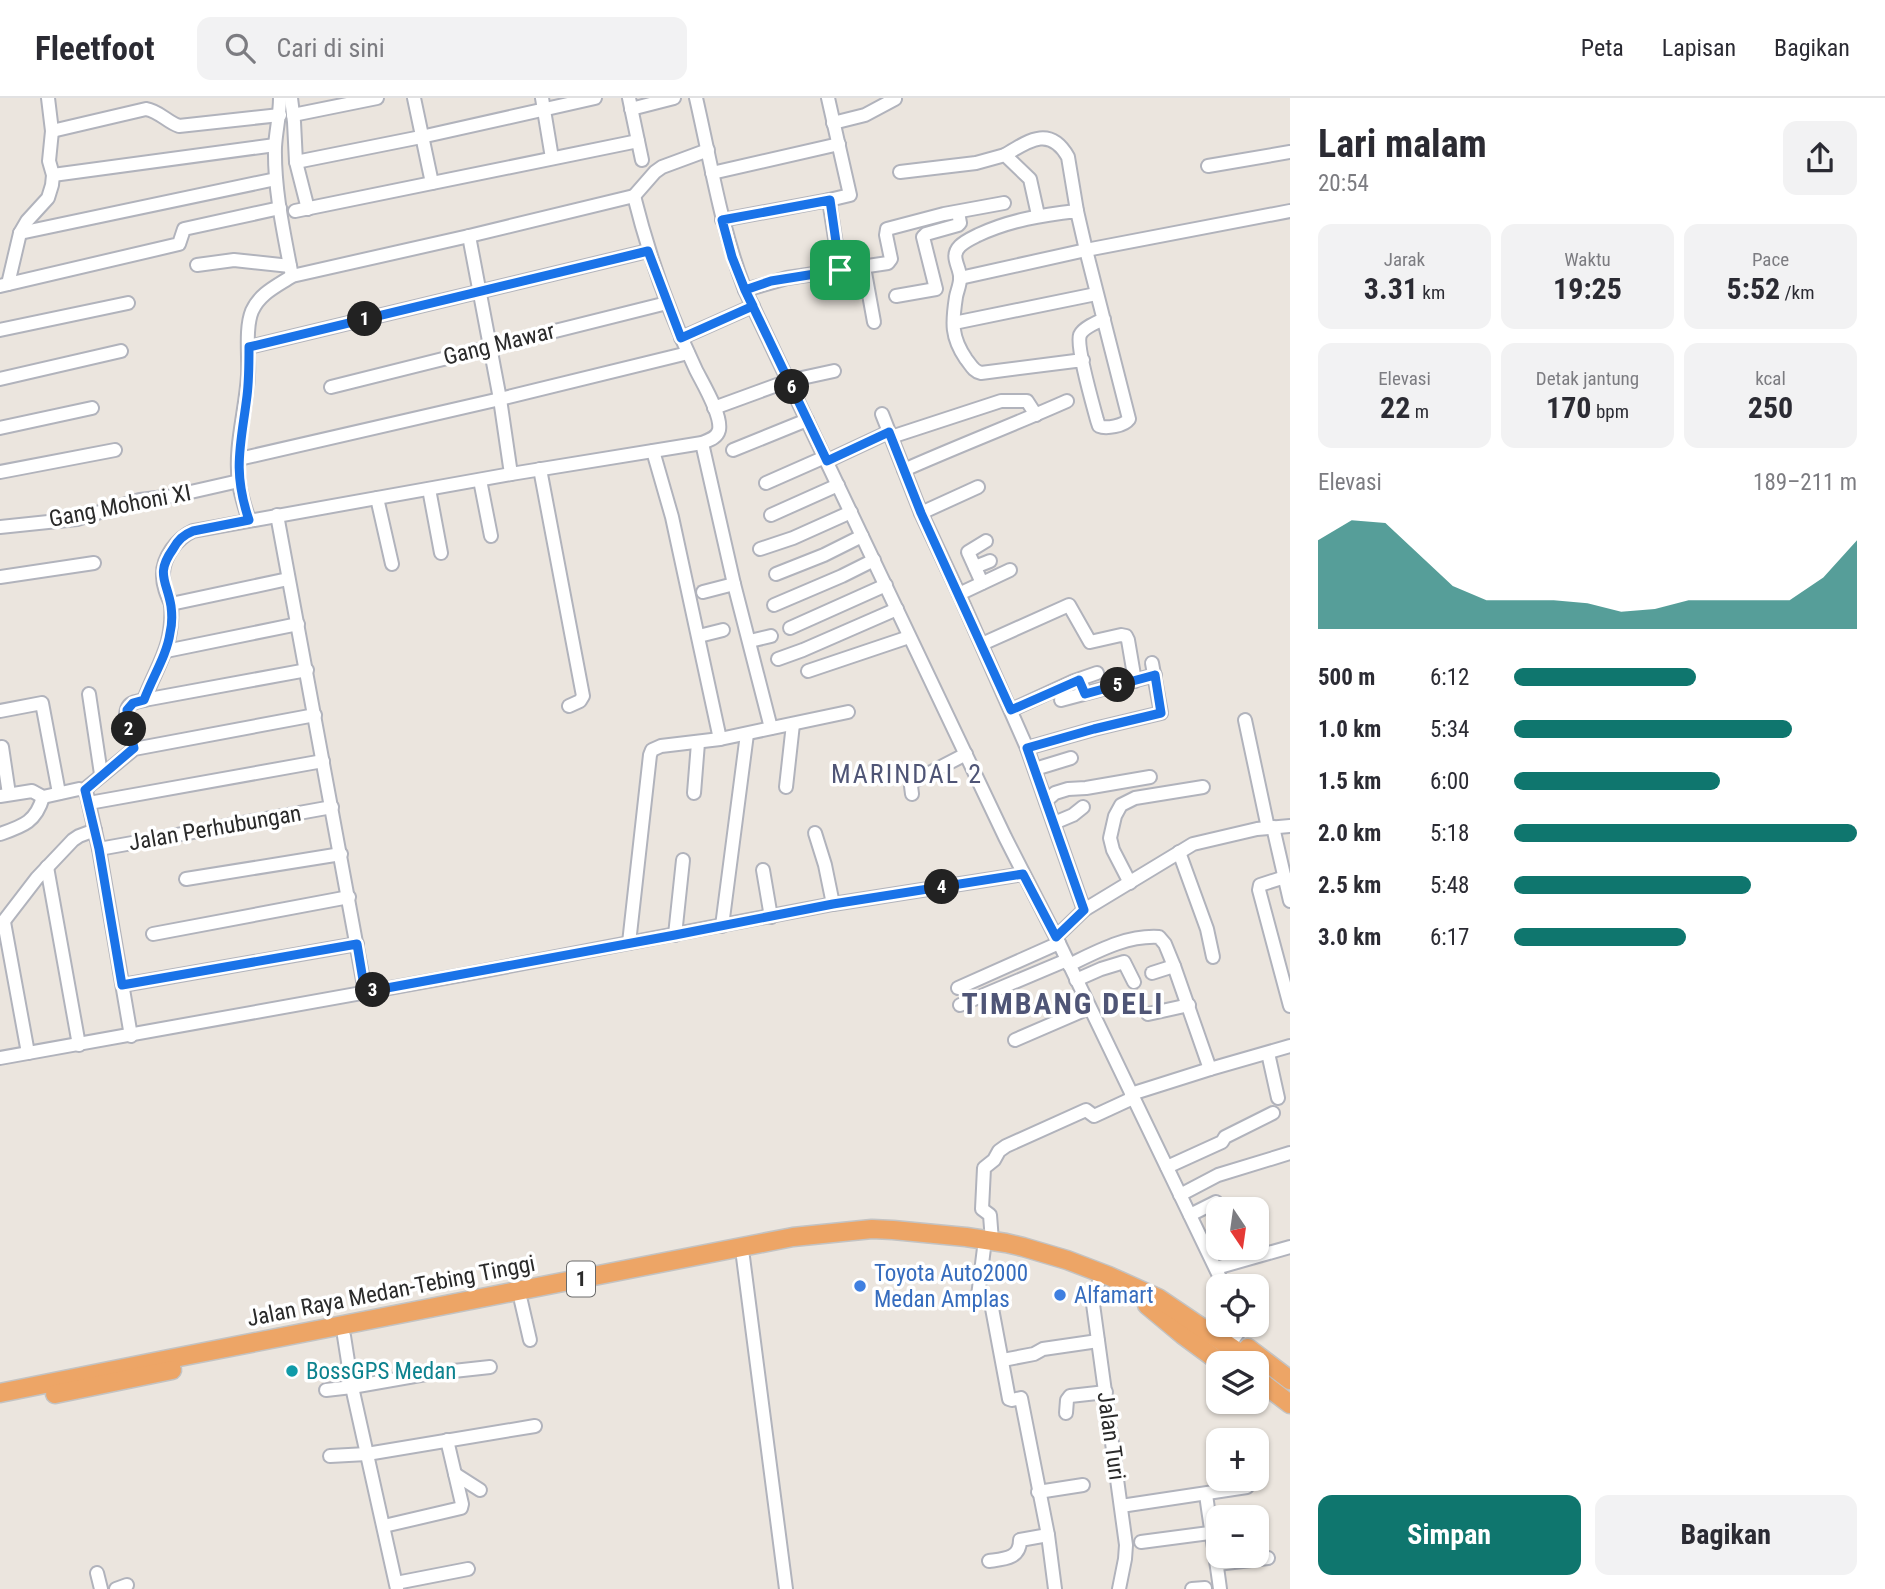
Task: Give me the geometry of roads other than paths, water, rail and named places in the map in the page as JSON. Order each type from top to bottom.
[{"type":"highway","name":"Jalan Raya Medan-Tebing Tinggi","points":[[0,1393],[793,1237],[872,1230],[893,1230],[988,1245],[1153,1301]]},
{"type":"highway","name":"Jalan Raya Medan-Tebing Tinggi","points":[[0,1405],[743,1257],[802,1246],[861,1240],[894,1239],[988,1245],[1006,1243],[1067,1260],[1109,1276],[1153,1301]]},
{"type":"highway","name":"1","points":[[1153,1301],[1234,1351]]},
{"type":"highway","points":[[1153,1301],[1177,1301],[1206,1315]]},
{"type":"highway","points":[[1153,1301],[1182,1335],[1206,1352]]},
{"type":"highway","name":"1","points":[[1177,1316],[1222,1351]]},
{"type":"highway","points":[[1243,1337],[1290,1380]]},
{"type":"highway","name":"1","points":[[1269,1375],[1290,1391]]},
{"type":"highway","points":[[1269,1388],[1290,1404]]},
{"type":"highway","points":[[1269,1399],[1290,1414]]},
{"type":"street","points":[[4,285],[20,233],[48,198],[52,185],[49,161],[52,131],[48,98]]},
{"type":"street","points":[[280,98],[287,115],[296,162],[301,210],[638,141]]},
{"type":"street","points":[[291,98],[275,145],[276,179],[291,271]]},
{"type":"street","points":[[52,131],[146,109],[153,110],[178,126],[287,115],[377,98]]},
{"type":"street","points":[[414,98],[432,183]]},
{"type":"street","points":[[296,162],[421,137],[543,103],[596,98]]},
{"type":"street","points":[[642,160],[630,104],[674,98]]},
{"type":"street","points":[[696,98],[722,220],[745,290],[1023,874],[1058,940],[1219,1274]]},
{"type":"street","points":[[722,220],[848,196],[850,193],[828,98]]},
{"type":"street","points":[[834,123],[865,115],[895,99]]},
{"type":"street","points":[[543,103],[552,158]]},
{"type":"street","points":[[900,172],[976,163],[1005,155],[1038,139],[1051,139],[1068,157],[1096,294],[1104,318],[1129,419],[1127,422],[1103,428],[1099,426],[1083,360],[1081,334],[1104,318]]},
{"type":"street","points":[[712,173],[839,144]]},
{"type":"street","points":[[52,175],[275,145]]},
{"type":"street","points":[[197,265],[233,260],[291,271],[469,236],[634,196],[662,167],[708,150]]},
{"type":"street","points":[[1208,166],[1290,152]]},
{"type":"street","points":[[1005,155],[1030,179],[1038,215]]},
{"type":"street","points":[[20,233],[276,179]]},
{"type":"street","points":[[144,700],[171,633],[171,604],[162,575],[168,555],[179,540],[193,531],[702,443],[716,436],[719,430],[714,408],[667,303],[648,251],[634,196]]},
{"type":"street","points":[[830,200],[840,270]]},
{"type":"street","points":[[745,290],[771,281],[888,263],[891,259],[887,229],[944,214],[1004,203]]},
{"type":"street","points":[[4,285],[178,244],[184,229],[280,208]]},
{"type":"street","points":[[1077,211],[1038,215],[991,229],[963,243],[955,253],[961,278],[956,298],[954,331],[958,349],[978,373],[1083,360]]},
{"type":"street","points":[[961,278],[1086,250],[1290,211]]},
{"type":"street","points":[[896,296],[936,289],[923,236],[958,225],[958,212]]},
{"type":"street","points":[[469,236],[500,399],[511,474]]},
{"type":"street","points":[[249,347],[648,251]]},
{"type":"street","points":[[863,267],[874,321]]},
{"type":"street","points":[[249,520],[242,500],[239,459],[247,395],[249,320],[258,301],[291,271]]},
{"type":"street","points":[[954,323],[1096,294]]},
{"type":"street","points":[[0,330],[128,303]]},
{"type":"street","name":"Gang Mawar","points":[[331,387],[667,303]]},
{"type":"street","points":[[681,338],[753,306]]},
{"type":"street","points":[[0,379],[121,351]]},
{"type":"street","points":[[239,459],[688,354]]},
{"type":"street","points":[[714,408],[789,381],[834,371]]},
{"type":"street","points":[[766,483],[890,435],[1001,401],[1027,401],[1036,415]]},
{"type":"street","points":[[904,470],[1067,401]]},
{"type":"street","points":[[0,428],[92,408]]},
{"type":"street","points":[[882,414],[921,513],[1027,748],[1084,910]]},
{"type":"street","points":[[733,450],[807,420]]},
{"type":"street","points":[[702,443],[771,728]]},
{"type":"street","points":[[0,472],[115,450]]},
{"type":"street","points":[[653,451],[672,517],[720,739]]},
{"type":"street","points":[[540,469],[583,696],[580,701],[569,706]]},
{"type":"street","points":[[480,480],[491,536]]},
{"type":"street","name":"Gang Mohoni XI","points":[[0,527],[77,519],[140,500],[173,496],[239,481]]},
{"type":"street","points":[[771,515],[838,485]]},
{"type":"street","points":[[921,513],[978,488]]},
{"type":"street","points":[[429,489],[441,553]]},
{"type":"street","points":[[377,498],[392,564]]},
{"type":"street","points":[[760,548],[793,538],[851,512]]},
{"type":"street","points":[[277,515],[365,992]]},
{"type":"street","points":[[776,574],[862,537]]},
{"type":"street","points":[[982,583],[969,551],[986,541]]},
{"type":"street","points":[[774,605],[874,560]]},
{"type":"street","points":[[975,567],[990,561]]},
{"type":"street","points":[[0,577],[94,563]]},
{"type":"street","points":[[959,594],[1010,570]]},
{"type":"street","points":[[171,604],[288,579]]},
{"type":"street","points":[[703,592],[734,584]]},
{"type":"street","points":[[790,628],[886,585]]},
{"type":"street","points":[[982,644],[1069,605],[1090,642],[1121,635],[1127,637],[1135,681]]},
{"type":"street","points":[[778,659],[897,609]]},
{"type":"street","points":[[166,651],[298,624]]},
{"type":"street","points":[[699,636],[723,630]]},
{"type":"street","points":[[750,641],[771,636]]},
{"type":"street","points":[[808,671],[909,636]]},
{"type":"street","points":[[1027,748],[1161,713],[1154,669],[1135,681],[1061,700]]},
{"type":"street","points":[[134,748],[127,720],[127,710],[133,703],[307,670]]},
{"type":"street","points":[[1011,710],[1097,673]]},
{"type":"street","points":[[1079,680],[1085,694]]},
{"type":"street","points":[[89,694],[102,774]]},
{"type":"street","points":[[0,711],[42,703],[59,793]]},
{"type":"street","points":[[629,943],[650,752],[661,746],[720,739],[848,712]]},
{"type":"street","points":[[85,790],[134,748],[315,715]]},
{"type":"street","points":[[1245,720],[1268,828]]},
{"type":"street","points":[[786,786],[793,724]]},
{"type":"street","points":[[722,926],[747,734]]},
{"type":"street","points":[[694,793],[698,743]]},
{"type":"street","points":[[2,747],[5,795],[32,791],[43,797],[85,790]]},
{"type":"street","points":[[912,794],[911,786],[914,781],[966,754]]},
{"type":"street","points":[[1035,769],[1071,758]]},
{"type":"street","points":[[1247,760],[1285,877],[1290,901]]},
{"type":"street","points":[[89,803],[323,761]]},
{"type":"street","points":[[1046,801],[1063,790],[1150,777]]},
{"type":"street","points":[[1130,883],[1113,850],[1110,838],[1115,816],[1121,805],[1135,798],[1203,787]]},
{"type":"street","points":[[85,790],[99,849],[131,1036]]},
{"type":"street","points":[[0,834],[23,825],[34,817],[43,797]]},
{"type":"street","name":"Jalan Perhubungan","points":[[99,849],[332,807]]},
{"type":"street","points":[[1054,823],[1073,816],[1083,807]]},
{"type":"street","points":[[958,988],[1058,940],[1084,910],[1179,852],[1204,840],[1290,826]]},
{"type":"street","points":[[28,1053],[2,924],[23,895],[72,840],[95,830]]},
{"type":"street","points":[[815,833],[833,904]]},
{"type":"street","points":[[1179,852],[1207,929],[1213,957]]},
{"type":"street","points":[[186,879],[341,854]]},
{"type":"street","points":[[675,935],[683,860]]},
{"type":"street","points":[[47,867],[79,1045]]},
{"type":"street","points":[[763,870],[771,917]]},
{"type":"street","points":[[0,1058],[131,1036],[833,904],[1023,874]]},
{"type":"street","points":[[1285,877],[1263,883],[1259,890],[1290,1006]]},
{"type":"street","points":[[153,934],[349,897]]},
{"type":"street","points":[[960,1006],[1113,944],[1156,936],[1165,944],[1174,966],[1210,1069]]},
{"type":"street","points":[[122,985],[357,944]]},
{"type":"street","points":[[1076,980],[1124,962],[1134,982]]},
{"type":"street","points":[[1152,973],[1174,966]]},
{"type":"street","points":[[1149,1014],[1189,1005]]},
{"type":"street","points":[[1016,1040],[1089,1009]]},
{"type":"street","points":[[1055,1589],[1048,1535],[1021,1398],[1012,1401],[1009,1399],[992,1303],[978,1296],[988,1245],[990,1215],[982,1209],[984,1168],[994,1160],[999,1150],[1006,1146],[1086,1110],[1094,1116],[1132,1096],[1210,1069],[1290,1046]]},
{"type":"street","points":[[1268,1053],[1278,1098]]},
{"type":"street","points":[[1167,1167],[1222,1142],[1225,1137],[1273,1113]]},
{"type":"street","points":[[1180,1195],[1218,1175],[1290,1153]]},
{"type":"street","points":[[1190,1215],[1206,1207]]},
{"type":"street","points":[[1216,1268],[1290,1247]]},
{"type":"street","points":[[743,1257],[786,1589]]},
{"type":"street","name":"Jalan Turi","points":[[1098,1284],[1093,1304],[1126,1545],[1119,1589]]},
{"type":"street","points":[[521,1301],[530,1340]]},
{"type":"street","points":[[344,1336],[352,1387],[396,1586],[468,1569]]},
{"type":"street","points":[[1003,1360],[1034,1354],[1043,1349],[1098,1341]]},
{"type":"street","points":[[326,1390],[490,1367]]},
{"type":"street","points":[[1066,1413],[1070,1396],[1106,1392]]},
{"type":"street","points":[[330,1456],[367,1454],[535,1426]]},
{"type":"street","points":[[384,1526],[460,1509],[462,1504],[447,1440]]},
{"type":"street","points":[[455,1474],[480,1490]]},
{"type":"street","points":[[1038,1492],[1083,1485]]},
{"type":"street","points":[[1121,1506],[1224,1491]]},
{"type":"street","points":[[1206,1494],[1208,1505]]},
{"type":"street","points":[[1141,1542],[1206,1533]]},
{"type":"street","points":[[989,1561],[1014,1556],[1020,1547],[1020,1541],[1048,1535]]},
{"type":"street","points":[[1217,1568],[1220,1589]]},
{"type":"street","points":[[97,1573],[101,1589]]},
{"type":"place","name":"Toyota Auto2000 Medan Amplas","points":[[860,1286]]},
{"type":"place","name":"Alfamart","points":[[1060,1295]]},
{"type":"place","name":"BossGPS Medan","points":[[292,1371]]},
{"type":"district","name":"MARINDAL 2","points":[[907,774]]},
{"type":"district","name":"TIMBANG DELI","points":[[1063,1003]]}]
